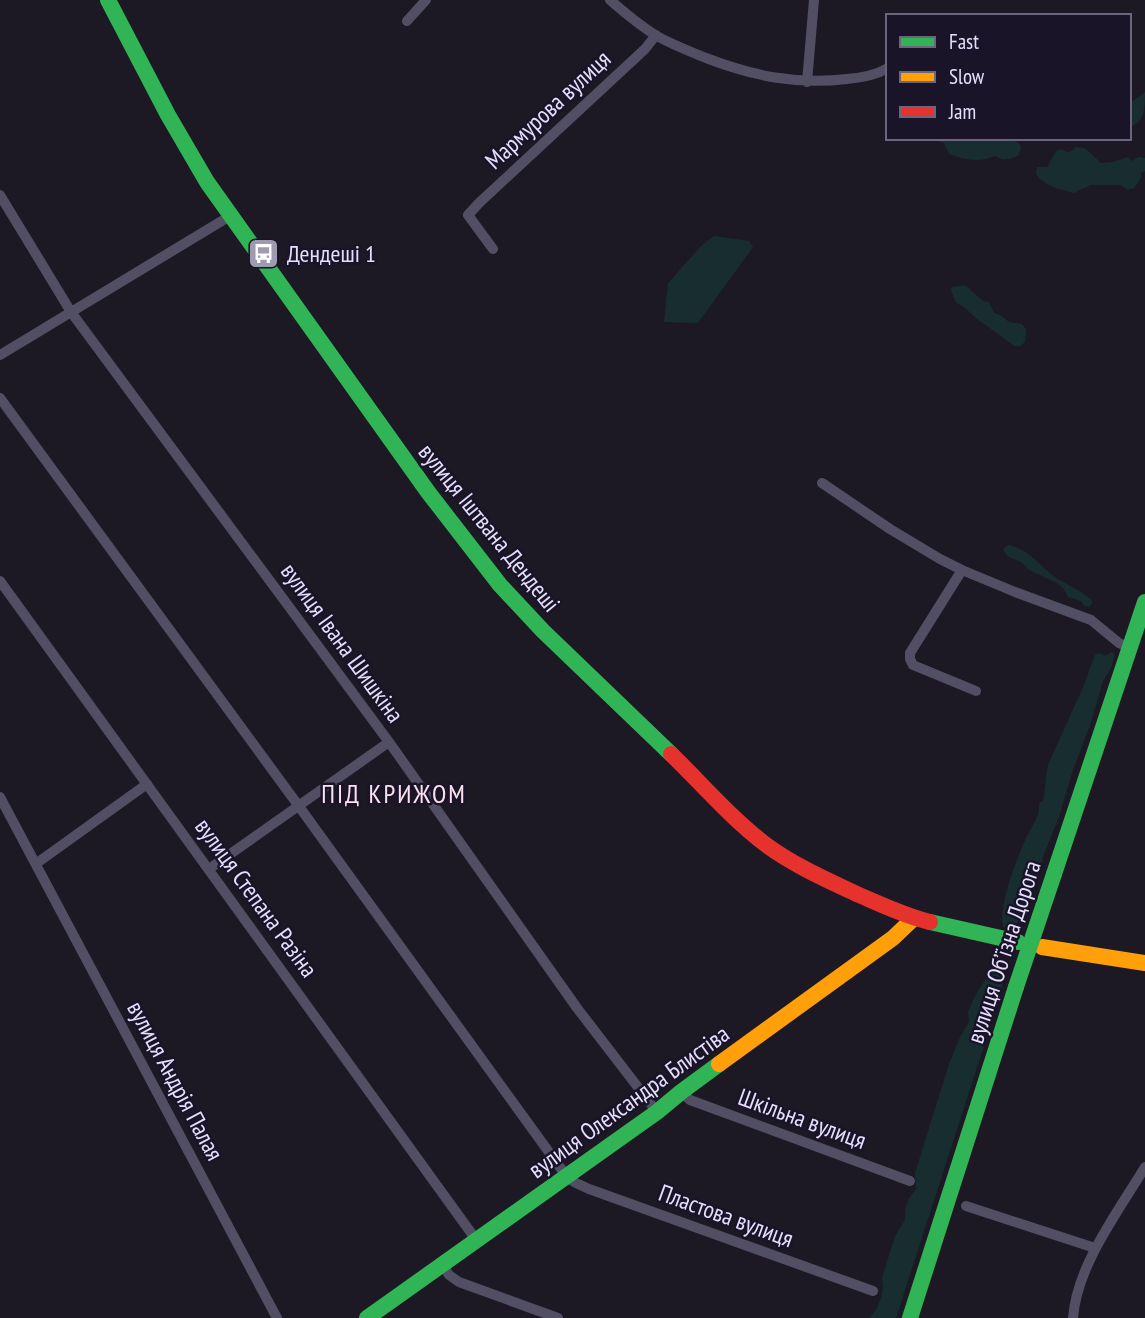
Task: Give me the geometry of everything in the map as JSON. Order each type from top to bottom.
[{"type":"main road","name":"вулиця Іштвана Дендеші","points":[[108,0],[191,157],[230,216],[453,526],[509,596],[740,822],[775,851],[835,884],[914,918],[1018,942]]},
{"type":"main road","name":"вулиця Обʼїзна Дорога","points":[[910,1318],[1016,987],[1145,602]]},
{"type":"main road","name":"вулиця Олександра Блистіва","points":[[367,1318],[657,1112],[893,938],[914,918]]},
{"type":"main road","points":[[1042,947],[1145,963]]},
{"type":"street","points":[[407,21],[426,0]]},
{"type":"street","points":[[610,0],[656,35],[680,48],[739,71],[807,82],[856,78],[886,69]]},
{"type":"street","points":[[807,82],[814,0]]},
{"type":"street","name":"Мармурова вулиця","points":[[493,248],[468,215],[645,49],[656,35]]},
{"type":"street","name":"вулиця Івана Шишкіна","points":[[0,195],[71,312],[389,742],[577,1008],[657,1112]]},
{"type":"street","points":[[0,355],[230,216]]},
{"type":"street","points":[[0,398],[567,1177]]},
{"type":"street","points":[[821,483],[890,529],[962,570],[1091,620],[1119,643],[1130,648]]},
{"type":"street","points":[[962,570],[910,653],[910,659],[913,665],[976,691]]},
{"type":"street","name":"вулиця Степана Разіна","points":[[0,581],[477,1241]]},
{"type":"street","points":[[209,869],[389,742]]},
{"type":"street","points":[[37,863],[147,784]]},
{"type":"street","name":"вулиця Андрія Палая","points":[[0,797],[276,1318]]},
{"type":"street","name":"Шкільна вулиця","points":[[681,1092],[690,1100],[910,1181]]},
{"type":"street","points":[[1073,1318],[1075,1300],[1096,1248],[1145,1167]]},
{"type":"street","name":"Пластова вулиця","points":[[567,1177],[589,1189],[873,1291]]},
{"type":"street","points":[[967,1206],[1096,1248]]},
{"type":"street","points":[[443,1265],[449,1275],[459,1282],[558,1318]]},
{"type":"green space","points":[[1145,92],[1141,118],[1131,126],[1131,102]]},
{"type":"green space","points":[[933,140],[1014,140],[1021,146],[1019,155],[1010,159],[995,156],[972,160],[949,154],[944,143]]},
{"type":"green space","points":[[1076,147],[1085,148],[1101,163],[1128,157],[1131,161],[1139,157],[1145,158],[1145,171],[1141,173],[1141,178],[1134,188],[1127,190],[1121,185],[1091,185],[1074,193],[1058,189],[1039,178],[1036,174],[1037,167],[1047,167],[1057,150],[1069,152]]},
{"type":"green space","points":[[714,236],[749,241],[753,247],[698,323],[664,322],[668,283],[702,245]]},
{"type":"green space","points":[[965,285],[983,301],[989,302],[994,313],[1009,322],[1022,324],[1026,329],[1025,342],[1014,346],[956,303],[952,287]]},
{"type":"green space","points":[[1008,545],[1027,554],[1055,577],[1093,602],[1089,607],[1068,597],[1057,583],[1007,556],[1003,549]]},
{"type":"green space","points":[[1111,652],[1115,654],[1111,668],[1103,681],[1040,871],[1015,928],[1003,927],[1003,907],[1009,882],[1037,816],[1039,803],[1043,801],[1048,765],[1095,655],[1099,653],[1106,656]]},
{"type":"green space","points":[[998,965],[1003,968],[1003,973],[996,1009],[896,1318],[869,1318],[876,1310],[882,1295],[882,1278],[895,1236],[905,1220],[908,1200],[916,1189],[915,1173],[949,1064],[969,1022],[968,1012],[993,967]]},
{"type":"traffic: fast","points":[[108,0],[168,115],[207,182],[428,492],[500,585],[543,631],[671,754]]},
{"type":"traffic: fast","points":[[1054,874],[1145,602]]},
{"type":"traffic: fast","points":[[1016,987],[1054,874]]},
{"type":"traffic: fast","points":[[930,922],[1018,942]]},
{"type":"traffic: fast","points":[[910,1318],[1016,987]]},
{"type":"traffic: fast","points":[[367,1318],[657,1112],[719,1064]]},
{"type":"traffic: slow","points":[[719,1064],[893,938],[914,918]]},
{"type":"traffic: slow","points":[[1042,947],[1145,963]]},
{"type":"traffic: jam","points":[[671,754],[740,823],[776,852],[810,872],[859,895],[930,922]]},
{"type":"place","name":"Дендеші 1","points":[[264,254]]},
{"type":"district","name":"ПІД КРИЖОМ","points":[[394,794]]}]
